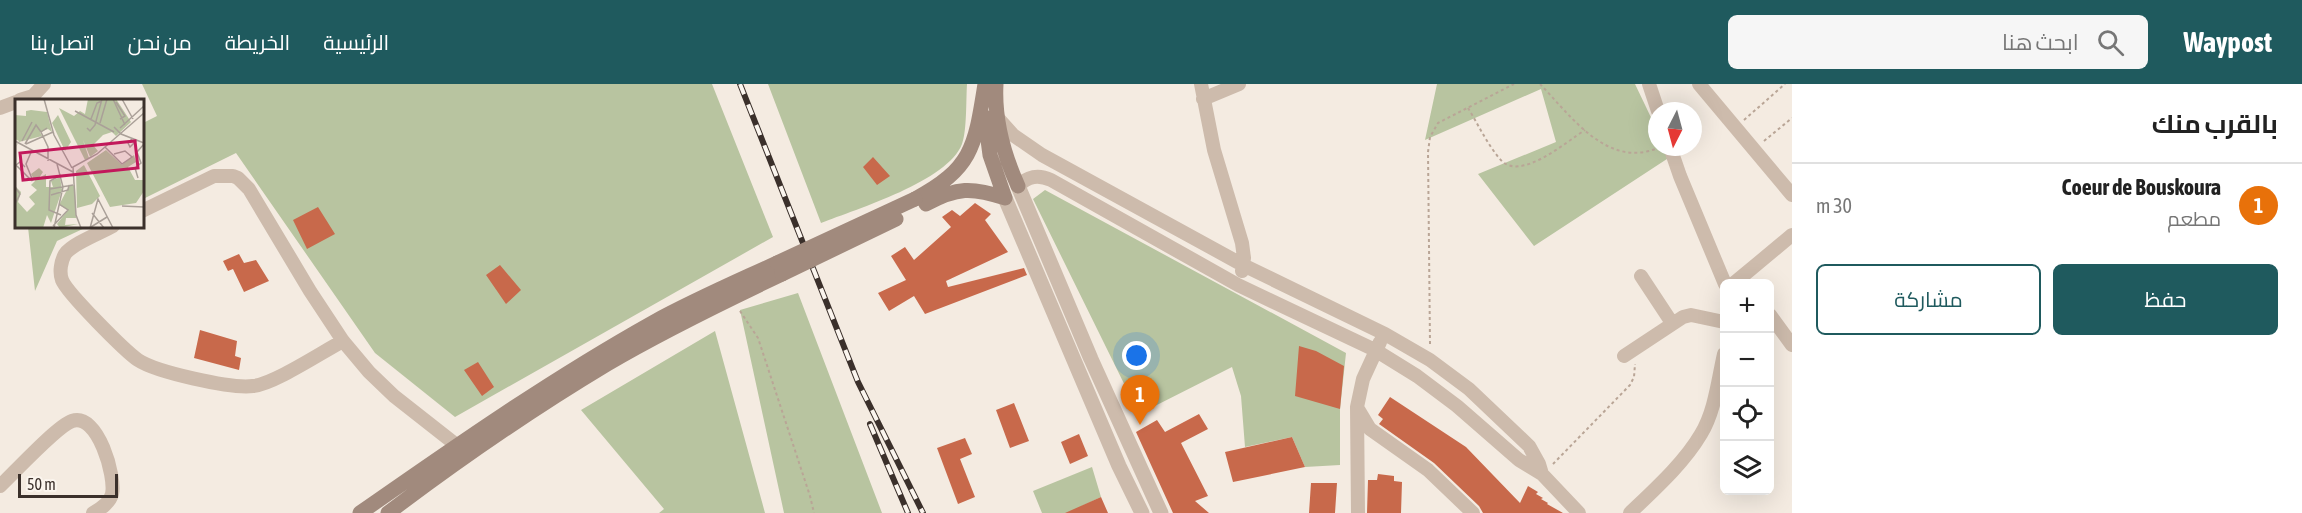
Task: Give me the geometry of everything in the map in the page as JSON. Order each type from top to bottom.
[{"type":"main road","points":[[986,84],[988,146],[1005,198]]},
{"type":"main road","points":[[916,204],[948,179],[965,160],[977,133],[986,84]]},
{"type":"main road","points":[[996,84],[996,116],[1002,145],[1018,186]]},
{"type":"main road","points":[[360,513],[456,445],[555,381],[646,327],[705,296],[780,268],[916,204],[957,190],[978,190],[1005,198]]},
{"type":"main road","points":[[388,513],[470,454],[606,365],[730,298],[780,268]]},
{"type":"street","points":[[25,99],[33,96],[43,88],[44,84]]},
{"type":"street","points":[[1201,84],[1214,150],[1242,243],[1243,265],[1238,285]]},
{"type":"street","points":[[1203,99],[1239,84]]},
{"type":"street","points":[[1649,84],[1655,102]]},
{"type":"street","points":[[1699,84],[1792,195]]},
{"type":"street","points":[[0,108],[15,102]]},
{"type":"street","points":[[996,116],[1012,135],[1042,155],[1243,265],[1385,334],[1430,360],[1469,389],[1529,446],[1542,474]]},
{"type":"street","points":[[1036,176],[1042,155]]},
{"type":"street","points":[[1673,156],[1723,279]]},
{"type":"street","points":[[144,210],[214,176],[224,175],[238,178],[249,189],[290,259],[343,341],[369,372],[394,396],[470,454]]},
{"type":"street","points":[[1161,513],[1091,359],[1018,186],[1023,181],[1036,176],[1051,180],[1238,285],[1376,350],[1437,390],[1519,460],[1542,474],[1579,513]]},
{"type":"street","points":[[1005,198],[1119,466],[1142,513]]},
{"type":"street","points":[[109,228],[71,248],[66,253],[61,273],[69,292],[138,360],[163,370],[212,382],[252,386],[267,382],[343,341]]},
{"type":"street","points":[[1742,279],[1792,235]]},
{"type":"street","points":[[1641,276],[1672,323]]},
{"type":"street","points":[[1629,353],[1672,323],[1691,315],[1720,321]]},
{"type":"street","points":[[1774,320],[1792,345]]},
{"type":"street","points":[[1358,513],[1357,407],[1363,379],[1385,334]]},
{"type":"street","points":[[1630,513],[1659,484],[1701,434],[1708,418],[1720,373]]},
{"type":"street","points":[[1357,407],[1370,429],[1428,470],[1473,513]]},
{"type":"street","points":[[0,486],[59,430],[72,421],[81,420],[90,425],[100,438],[111,482],[112,494],[107,502],[93,513]]},
{"type":"path","points":[[1430,360],[1429,142],[1435,126],[1514,84]]},
{"type":"path","points":[[1540,84],[1600,143],[1618,150],[1648,151]]},
{"type":"path","points":[[1736,127],[1785,84]]},
{"type":"path","points":[[1468,108],[1500,160],[1512,167],[1532,163],[1585,130]]},
{"type":"path","points":[[1754,149],[1792,118]]},
{"type":"path","points":[[730,298],[758,338],[814,513]]},
{"type":"path","points":[[1542,474],[1630,385],[1635,372],[1629,353]]},
{"type":"green space","points":[[142,84],[712,84],[773,237],[455,417],[375,353],[236,153],[144,199],[144,122],[157,116]]},
{"type":"green space","points":[[768,84],[967,84],[964,138],[953,157],[921,182],[878,202],[821,223]]},
{"type":"green space","points":[[1437,84],[1635,84],[1648,111],[1648,156],[1670,157],[1534,246],[1478,174],[1556,142],[1541,89],[1425,140]]},
{"type":"green space","points":[[1045,190],[1346,353],[1340,409],[1340,465],[1305,467],[1292,437],[1245,447],[1241,396],[1232,367],[1139,414],[1033,199]]},
{"type":"green space","points":[[28,228],[85,228],[57,241],[35,291]]},
{"type":"green space","points":[[798,293],[882,513],[784,513],[740,310]]},
{"type":"green space","points":[[715,331],[765,513],[659,513],[664,509],[581,410]]},
{"type":"green space","points":[[1092,467],[1101,497],[1082,506],[1085,513],[1042,513],[1033,491]]},
{"type":"building","points":[[873,157],[890,176],[877,185],[863,167]]},
{"type":"building","points":[[975,203],[991,214],[985,220],[1008,252],[946,281],[948,287],[1024,268],[1027,275],[925,314],[914,296],[889,311],[878,293],[906,280],[891,256],[905,247],[914,260],[951,227],[942,217],[952,210],[960,216]]},
{"type":"building","points":[[318,207],[335,234],[307,249],[293,220]]},
{"type":"building","points":[[239,254],[244,263],[256,260],[269,281],[244,292],[233,269],[228,271],[223,261]]},
{"type":"building","points":[[500,265],[521,290],[506,304],[486,275]]},
{"type":"building","points":[[200,330],[237,341],[235,356],[241,358],[239,370],[194,358]]},
{"type":"building","points":[[1299,346],[1316,351],[1344,366],[1340,409],[1295,396]]},
{"type":"building","points":[[478,362],[494,387],[482,396],[464,370]]},
{"type":"building","points":[[1390,397],[1466,447],[1520,503],[1528,486],[1538,492],[1536,494],[1547,504],[1563,513],[1483,513],[1479,506],[1434,463],[1379,424],[1383,419],[1378,415]]},
{"type":"building","points":[[1014,403],[1029,441],[1010,448],[996,410]]},
{"type":"building","points":[[1199,414],[1208,429],[1181,443],[1208,496],[1195,501],[1209,513],[1173,513],[1136,432],[1157,420],[1165,432]]},
{"type":"building","points":[[1079,434],[1088,456],[1070,464],[1061,442]]},
{"type":"building","points":[[1292,437],[1305,467],[1233,482],[1225,452]]},
{"type":"building","points":[[965,438],[972,454],[960,459],[975,497],[958,504],[937,448]]},
{"type":"building","points":[[1378,474],[1394,476],[1394,481],[1402,482],[1401,513],[1367,513],[1368,480],[1377,480]]},
{"type":"building","points":[[1311,483],[1337,483],[1335,513],[1309,513]]},
{"type":"building","points":[[1101,497],[1108,513],[1065,513]]},
{"type":"railway","points":[[740,84],[858,382],[923,513]]},
{"type":"railway","points":[[870,424],[908,513]]},
{"type":"place","name":"Coeur de Bouskoura","points":[[1140,425]]}]
